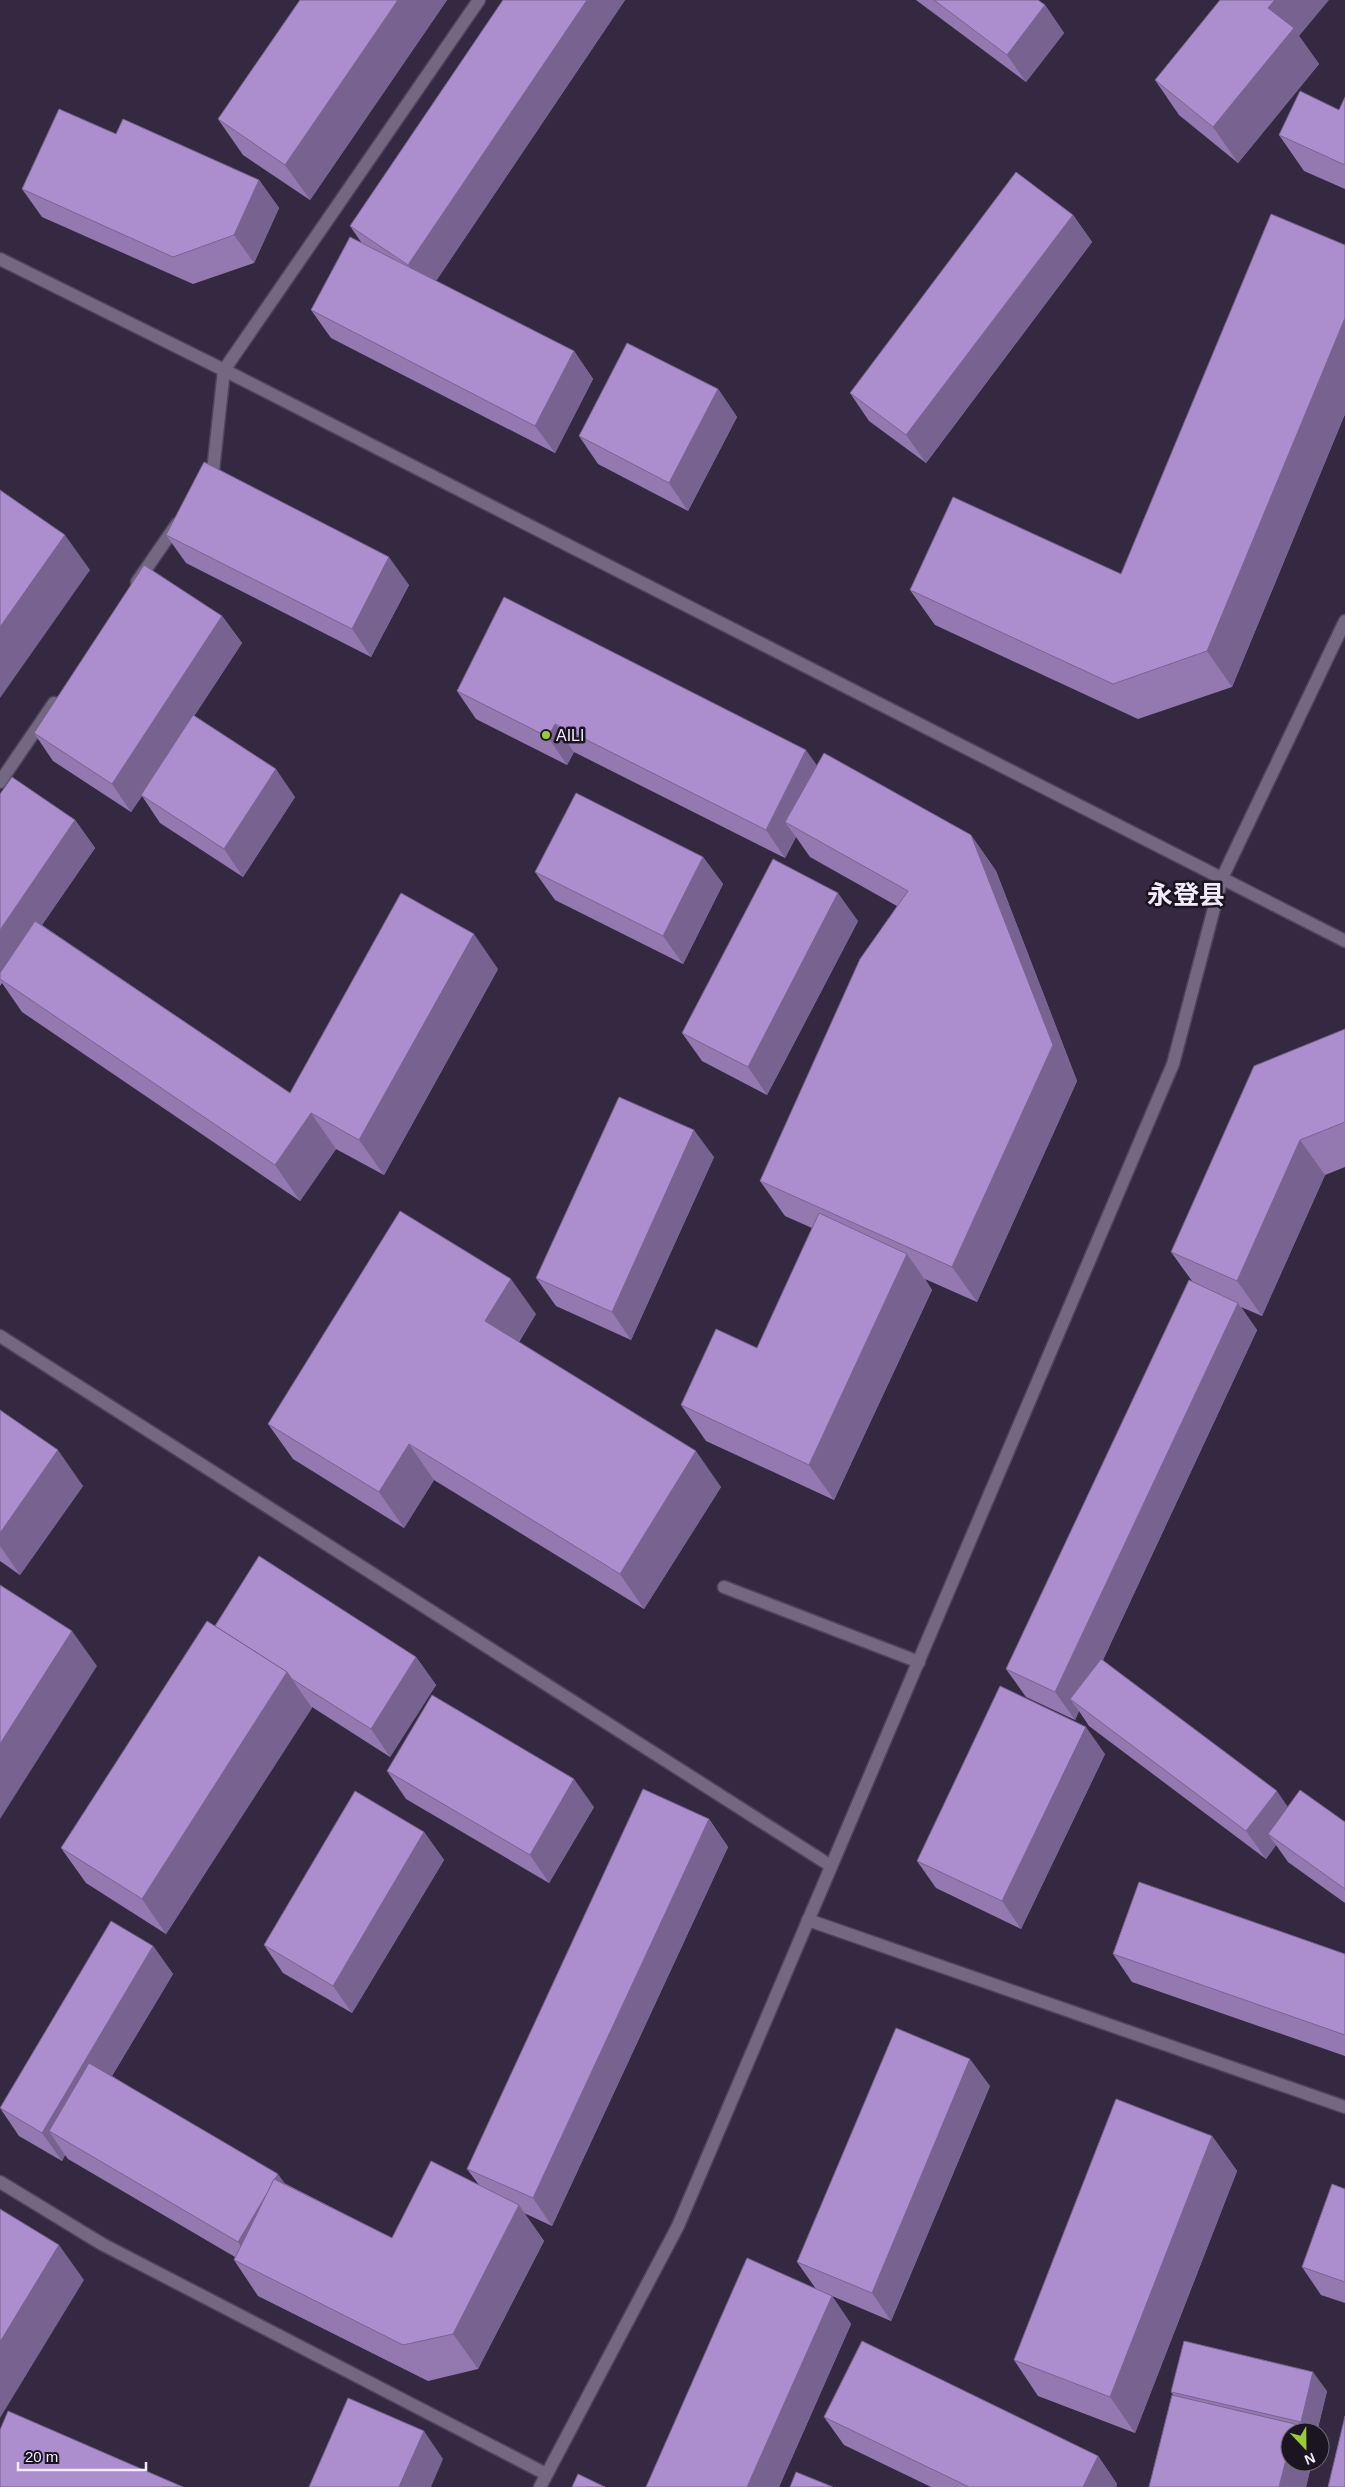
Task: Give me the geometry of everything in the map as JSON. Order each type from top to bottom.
[{"type":"street","points":[[202,488],[213,472],[224,370],[480,0]]},
{"type":"street","points":[[0,259],[224,370],[1345,941]]},
{"type":"street","points":[[129,594],[185,512]]},
{"type":"street","points":[[540,2487],[678,2226],[1173,1064],[1222,878],[1345,621]]},
{"type":"street","points":[[0,782],[62,692]]},
{"type":"street","points":[[0,1336],[831,1866]]},
{"type":"street","points":[[724,1587],[918,1662]]},
{"type":"street","points":[[808,1920],[1345,2107]]},
{"type":"street","points":[[0,2182],[102,2244],[546,2474]]},
{"type":"building","points":[[300,0],[398,0],[285,165],[218,119]]},
{"type":"building","points":[[503,0],[587,0],[408,265],[350,226]]},
{"type":"building","points":[[934,0],[1038,0],[1045,5],[1007,55]]},
{"type":"building","points":[[1220,0],[1275,0],[1268,8],[1294,28],[1213,127],[1155,80]]},
{"type":"building","points":[[1300,91],[1339,110],[1345,97],[1345,165],[1279,135]]},
{"type":"building","points":[[59,109],[116,134],[123,119],[259,180],[234,235],[173,257],[22,189]]},
{"type":"building","points":[[1016,172],[1073,215],[906,435],[850,393]]},
{"type":"building","points":[[1271,214],[1345,245],[1345,318],[1207,651],[1113,684],[910,590],[953,497],[1121,574]]},
{"type":"building","points":[[350,237],[574,351],[535,426],[311,310]]},
{"type":"building","points":[[627,343],[718,389],[669,483],[579,436]]},
{"type":"building","points":[[204,462],[389,557],[352,629],[166,535]]},
{"type":"building","points":[[0,490],[65,535],[0,627]]},
{"type":"building","points":[[144,565],[222,616],[112,784],[34,733]]},
{"type":"building","points":[[504,597],[806,750],[766,830],[555,724],[548,737],[457,691]]},
{"type":"building","points":[[193,715],[276,769],[224,849],[141,795]]},
{"type":"building","points":[[824,753],[971,835],[1053,1045],[952,1267],[760,1181],[860,959],[908,891],[785,822]]},
{"type":"building","points":[[12,777],[75,820],[0,930],[0,794]]},
{"type":"building","points":[[576,793],[703,857],[663,936],[535,872]]},
{"type":"building","points":[[773,859],[838,893],[748,1067],[682,1033]]},
{"type":"building","points":[[401,893],[474,934],[359,1140],[311,1113],[275,1165],[0,979],[0,973],[35,921],[290,1093]]},
{"type":"building","points":[[1345,1029],[1345,1122],[1300,1140],[1237,1281],[1171,1252],[1254,1066]]},
{"type":"building","points":[[619,1097],[694,1130],[612,1312],[536,1278]]},
{"type":"building","points":[[400,1211],[511,1279],[485,1321],[696,1451],[620,1574],[409,1444],[379,1492],[268,1424]]},
{"type":"building","points":[[819,1213],[907,1254],[809,1465],[681,1405],[716,1329],[757,1348]]},
{"type":"building","points":[[1189,1280],[1238,1303],[1055,1692],[1006,1669]]},
{"type":"building","points":[[0,1410],[58,1450],[0,1533]]},
{"type":"building","points":[[259,1556],[416,1657],[371,1729],[292,1679],[287,1672],[215,1626]]},
{"type":"building","points":[[0,1585],[72,1631],[0,1744]]},
{"type":"building","points":[[207,1621],[287,1672],[142,1899],[61,1848]]},
{"type":"building","points":[[1101,1659],[1277,1791],[1246,1831],[1070,1699]]},
{"type":"building","points":[[1000,1686],[1086,1727],[1002,1901],[917,1861]]},
{"type":"building","points":[[432,1695],[574,1779],[530,1855],[387,1771]]},
{"type":"building","points":[[643,1789],[709,1819],[533,2198],[467,2169]]},
{"type":"building","points":[[1300,1790],[1345,1822],[1345,1889],[1268,1834]]},
{"type":"building","points":[[355,1791],[424,1832],[333,1986],[264,1945]]},
{"type":"building","points":[[1139,1882],[1345,1954],[1345,2035],[1113,1954]]},
{"type":"building","points":[[111,1921],[153,1946],[42,2133],[0,2108]]},
{"type":"building","points":[[896,2028],[970,2059],[872,2293],[797,2262]]},
{"type":"building","points":[[89,2063],[278,2174],[238,2242],[49,2131]]},
{"type":"building","points":[[1116,2099],[1212,2136],[1110,2397],[1014,2360]]},
{"type":"building","points":[[431,2161],[519,2205],[453,2334],[403,2345],[234,2260],[274,2179],[392,2238]]},
{"type":"building","points":[[1332,2184],[1345,2189],[1345,2282],[1302,2267]]},
{"type":"building","points":[[0,2209],[59,2245],[0,2342]]},
{"type":"building","points":[[747,2258],[832,2296],[747,2487],[646,2487]]},
{"type":"building","points":[[862,2341],[1098,2456],[1083,2487],[969,2487],[824,2417]]},
{"type":"building","points":[[1184,2341],[1313,2372],[1301,2422],[1171,2392]]},
{"type":"building","points":[[1172,2395],[1287,2422],[1280,2422],[1280,2472],[1283,2472],[1279,2487],[1149,2487]]},
{"type":"building","points":[[348,2398],[424,2431],[399,2487],[309,2487]]},
{"type":"building","points":[[8,2411],[183,2487],[0,2487],[0,2430]]},
{"type":"building","points":[[1345,2416],[1345,2487],[1328,2487]]},
{"type":"building","points":[[796,2472],[833,2487],[790,2487]]},
{"type":"building","points":[[578,2474],[605,2487],[572,2487]]},
{"type":"place","name":"AILI","points":[[546,735]]},
{"type":"district","name":"永登县","points":[[1186,895]]}]
